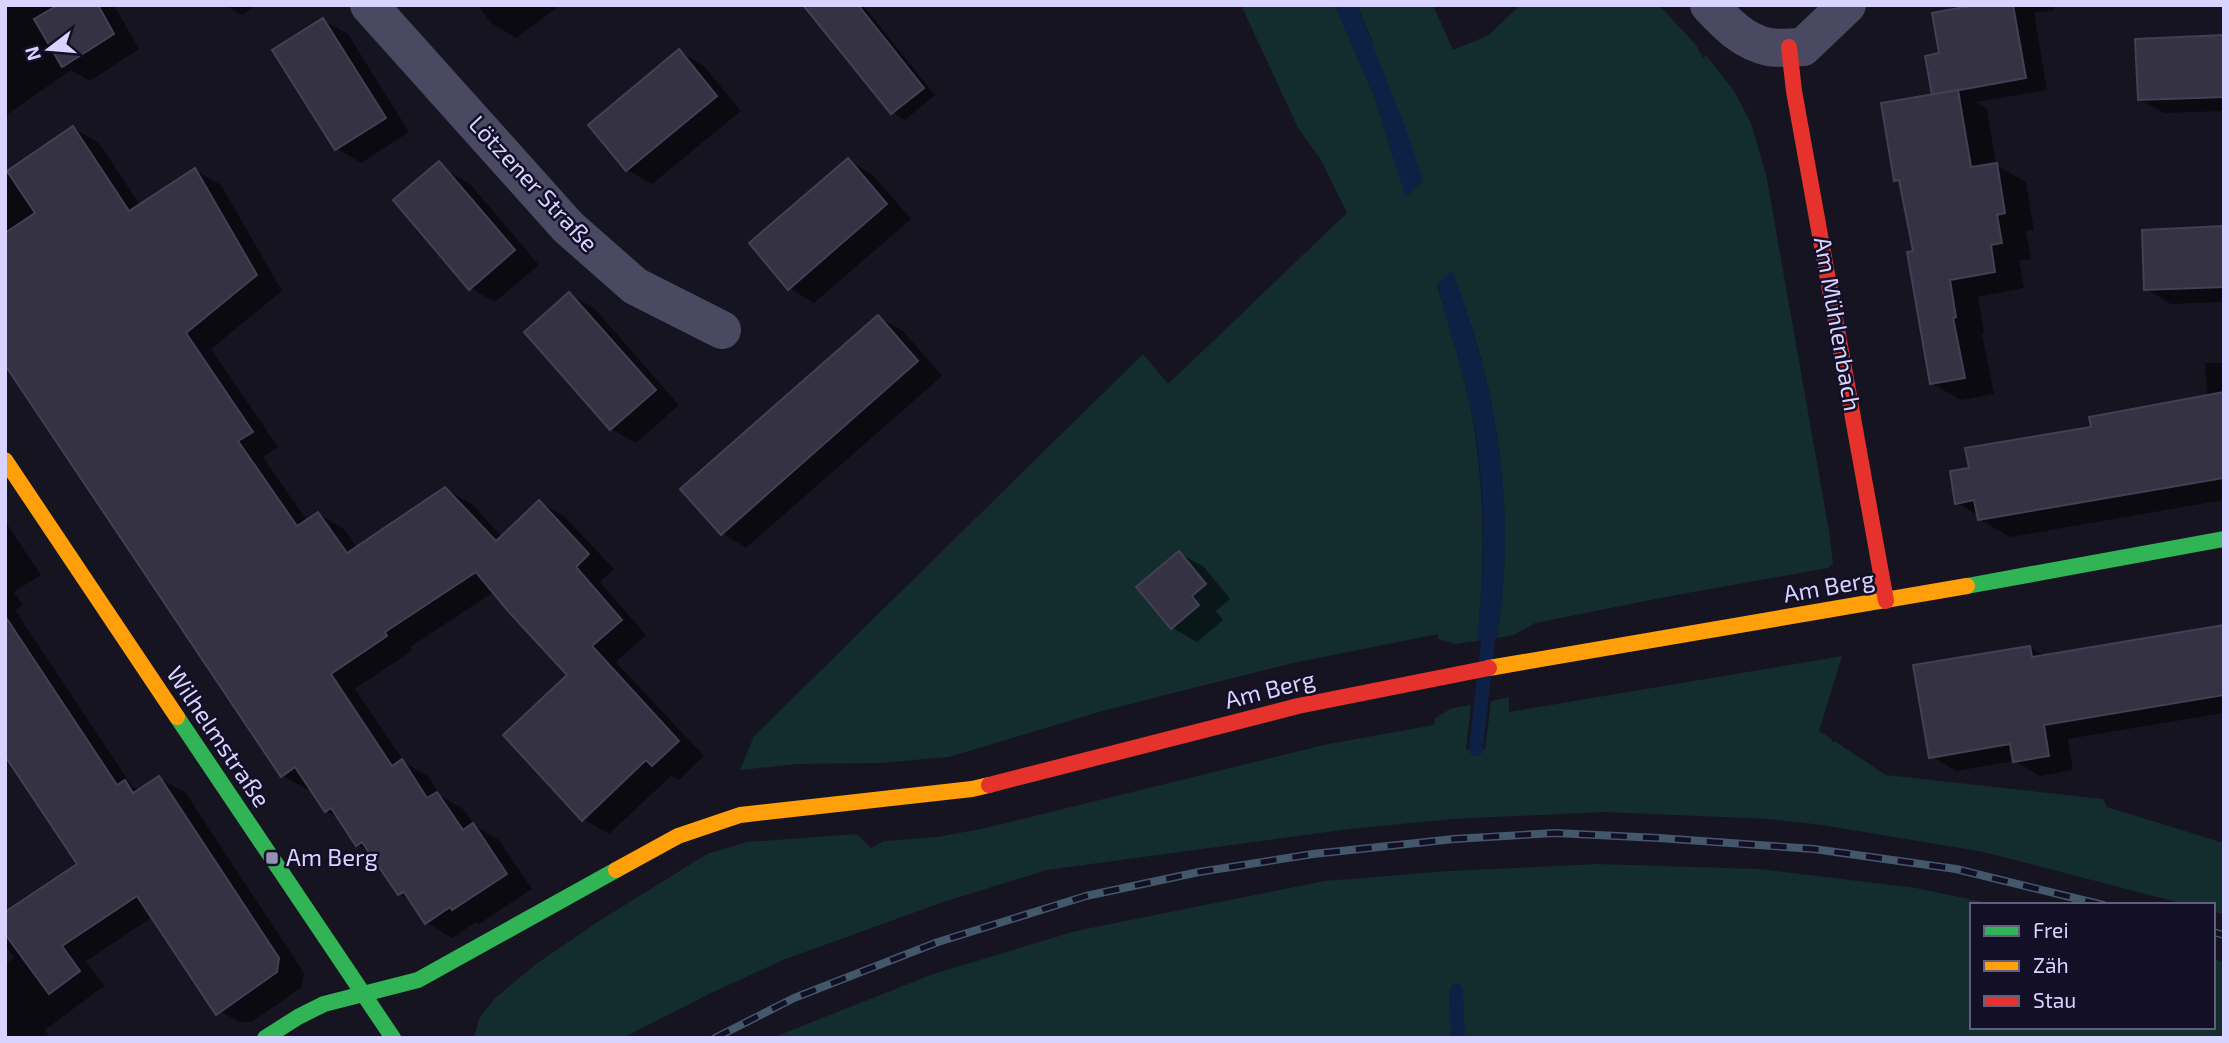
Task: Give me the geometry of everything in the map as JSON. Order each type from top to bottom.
[{"type":"street","name":"Lötzener Straße","points":[[369,5],[568,227],[635,285],[722,330]]},
{"type":"street","points":[[1709,5],[1747,40],[1770,47],[1803,47],[1847,5]]},
{"type":"street","name":"Am Mühlenbach","points":[[1789,47],[1794,91],[1886,601]]},
{"type":"street","name":"Wilhelmstraße","points":[[5,460],[393,1038]]},
{"type":"street","name":"Am Berg","points":[[265,1038],[299,1016],[332,1002],[418,980],[678,836],[740,815],[972,789],[1298,706],[1454,674],[1886,601],[2224,539]]},
{"type":"green space","points":[[1241,5],[1335,5],[1373,94],[1406,196],[1372,41],[1357,5],[1433,5],[1453,50],[1489,35],[1520,5],[1659,5],[1696,45],[1703,58],[1706,55],[1734,91],[1751,123],[1766,174],[1833,564],[1828,568],[1535,623],[1514,635],[1497,638],[1504,561],[1503,483],[1484,369],[1451,271],[1437,285],[1467,390],[1478,453],[1483,534],[1477,641],[1455,644],[1438,639],[1438,634],[1293,663],[1099,712],[949,757],[880,763],[797,764],[740,770],[754,736],[1143,354],[1168,384],[1347,213],[1321,160],[1298,128]]},
{"type":"green space","points":[[1842,656],[1819,731],[1832,739],[1832,742],[1886,775],[2103,799],[2107,807],[2224,843],[2224,914],[2215,912],[2215,903],[2180,903],[1984,852],[1822,825],[1768,819],[1605,812],[1452,819],[1350,829],[1047,870],[946,901],[783,960],[623,1038],[474,1038],[479,1019],[494,999],[536,964],[707,854],[747,842],[857,834],[871,848],[884,841],[937,837],[981,829],[1328,744],[1434,725],[1435,718],[1452,708],[1471,705],[1466,750],[1485,749],[1491,701],[1509,697],[1509,712]]},
{"type":"green space","points":[[1598,864],[1760,869],[1916,888],[1988,903],[1970,903],[1970,1029],[2215,1029],[2215,960],[2224,962],[2224,1038],[772,1038],[933,974],[1076,931],[1324,881],[1449,871]]},
{"type":"water","points":[[1335,5],[1357,5],[1407,132],[1423,180],[1406,197],[1373,94]]},
{"type":"water","points":[[1452,270],[1468,316],[1492,406],[1504,497],[1503,590],[1497,638],[1477,641],[1483,532],[1478,450],[1466,388],[1437,284]]},
{"type":"building","points":[[58,5],[98,5],[114,34],[62,67],[34,19]]},
{"type":"building","points":[[803,5],[858,5],[924,88],[891,114]]},
{"type":"building","points":[[1975,5],[2013,5],[2026,78],[1932,95],[1925,56],[1939,53],[1932,13]]},
{"type":"building","points":[[323,18],[386,118],[335,150],[272,50]]},
{"type":"building","points":[[2224,35],[2224,97],[2138,100],[2135,39]]},
{"type":"building","points":[[679,49],[717,96],[626,171],[588,125]]},
{"type":"building","points":[[1958,90],[1971,167],[1997,163],[2005,213],[1997,215],[2002,243],[1991,245],[1995,272],[1950,280],[1956,317],[1953,318],[1965,378],[1930,384],[1907,252],[1913,251],[1899,180],[1894,181],[1881,103]]},
{"type":"building","points":[[73,126],[129,211],[195,168],[257,275],[186,333],[253,432],[238,441],[297,526],[318,512],[347,553],[445,487],[496,541],[539,500],[589,554],[576,567],[622,620],[592,646],[679,741],[652,766],[646,760],[582,821],[503,735],[567,675],[476,572],[385,632],[387,636],[331,674],[392,766],[402,759],[427,798],[437,792],[463,830],[473,823],[507,874],[452,910],[450,907],[425,924],[404,892],[398,895],[362,842],[356,846],[331,808],[325,812],[295,767],[281,777],[5,365],[5,233],[35,213],[7,171]]},
{"type":"building","points":[[848,158],[887,204],[788,290],[749,243]]},
{"type":"building","points":[[439,161],[515,250],[469,290],[393,200]]},
{"type":"building","points":[[2224,226],[2224,287],[2144,290],[2142,230]]},
{"type":"building","points":[[569,292],[656,390],[610,430],[524,332]]},
{"type":"building","points":[[878,315],[918,361],[721,535],[680,489]]},
{"type":"building","points":[[2224,392],[2224,478],[1978,520],[1974,500],[1955,504],[1950,471],[1969,468],[1965,448],[2091,427],[2089,417]]},
{"type":"building","points":[[1179,551],[1206,584],[1192,596],[1199,605],[1171,629],[1136,587]]},
{"type":"building","points":[[5,616],[117,785],[125,780],[133,793],[159,776],[279,958],[277,972],[216,1015],[137,896],[62,946],[80,971],[49,994],[5,934],[5,912],[77,864],[5,756]]},
{"type":"building","points":[[2224,625],[2224,695],[2044,725],[2049,756],[2013,762],[2010,744],[1929,758],[1913,665],[2030,646],[2032,657]]},
{"type":"waterway","points":[[1476,749],[1490,622]]},
{"type":"waterway","points":[[1456,991],[1458,1038]]},
{"type":"railway","points":[[715,1038],[794,998],[938,942],[1086,896],[1199,872],[1313,854],[1454,839],[1555,833],[1814,849],[1956,869],[2095,903]]},
{"type":"railway","points":[[2215,933],[2224,935]]},
{"type":"traffic: fast","points":[[1967,586],[2224,539]]},
{"type":"traffic: fast","points":[[177,717],[393,1038]]},
{"type":"traffic: fast","points":[[265,1038],[324,1004],[418,980],[616,870]]},
{"type":"traffic: slow","points":[[5,460],[177,717]]},
{"type":"traffic: slow","points":[[1489,668],[1967,586]]},
{"type":"traffic: slow","points":[[616,870],[678,836],[740,815],[989,785]]},
{"type":"traffic: jam","points":[[1789,47],[1794,91],[1886,601]]},
{"type":"traffic: jam","points":[[989,785],[1298,706],[1489,668]]},
{"type":"place","name":"Am Berg","points":[[272,858]]}]
